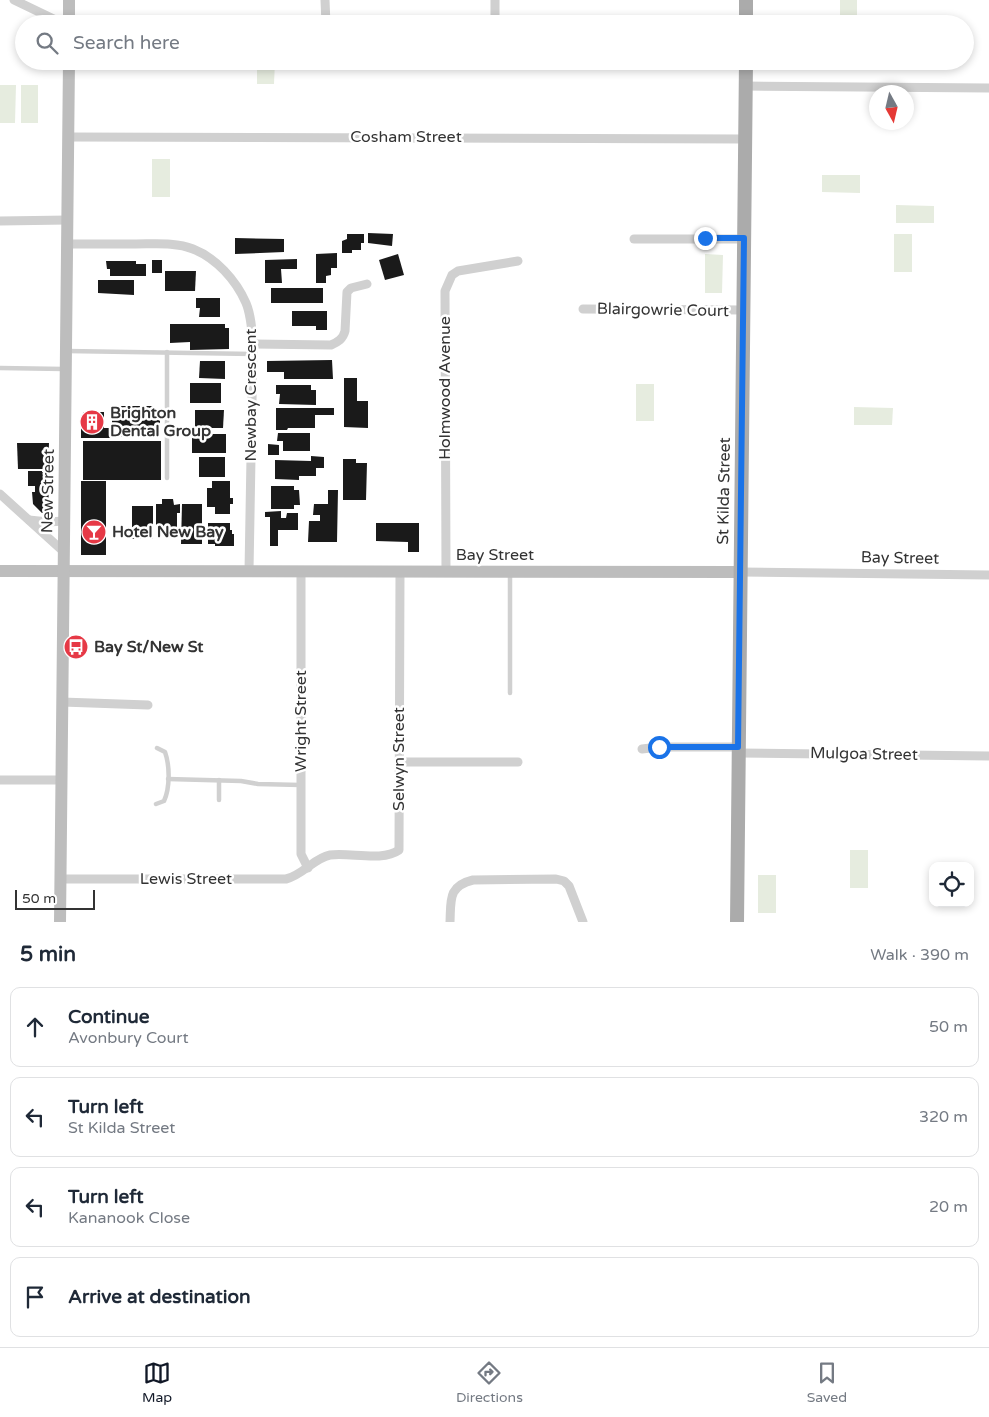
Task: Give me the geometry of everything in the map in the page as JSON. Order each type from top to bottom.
[{"type":"main road","points":[[69,0],[69,15]]},
{"type":"main road","points":[[746,0],[746,15]]},
{"type":"main road","name":"New Street","points":[[60,922],[69,70]]},
{"type":"main road","name":"St Kilda Street","points":[[737,922],[746,70]]},
{"type":"main road","name":"Bay Street","points":[[0,570],[740,572]]},
{"type":"street","points":[[14,0],[45,15]]},
{"type":"street","points":[[325,0],[326,15]]},
{"type":"street","points":[[495,0],[495,15]]},
{"type":"street","points":[[745,86],[989,88]]},
{"type":"street","name":"Cosham Street","points":[[68,137],[744,139]]},
{"type":"street","points":[[0,221],[68,220]]},
{"type":"street","points":[[634,239],[744,238]]},
{"type":"street","name":"Newbay Crescent","points":[[67,244],[173,245],[192,248],[209,257],[225,271],[246,303],[253,349],[249,571]]},
{"type":"street","name":"Holmwood Avenue","points":[[446,572],[445,292],[452,275],[458,271],[518,261]]},
{"type":"street","points":[[253,349],[331,345],[337,343],[344,336],[345,331],[347,292],[351,288],[367,284]]},
{"type":"street","name":"Blairgowrie Court","points":[[583,309],[743,310]]},
{"type":"street","points":[[0,494],[64,552]]},
{"type":"street","points":[[29,520],[64,521]]},
{"type":"street","name":"Wright Street","points":[[302,571],[301,854],[308,868]]},
{"type":"street","name":"Selwyn Street","points":[[308,868],[326,856],[388,856],[398,850],[400,572]]},
{"type":"street","name":"Bay Street","points":[[740,572],[989,575]]},
{"type":"street","points":[[62,702],[148,705]]},
{"type":"street","name":"Mulgoa Street","points":[[642,749],[659,747],[989,756]]},
{"type":"street","points":[[399,762],[518,762]]},
{"type":"street","points":[[0,780],[62,780]]},
{"type":"street","name":"Lewis Street","points":[[61,878],[286,879],[300,874],[308,868]]},
{"type":"street","points":[[450,922],[452,894],[456,887],[465,882],[473,880],[556,879],[564,881],[569,886],[583,922]]},
{"type":"lane","points":[[66,351],[167,352],[253,349]]},
{"type":"lane","points":[[167,352],[167,478]]},
{"type":"lane","points":[[0,368],[66,369]]},
{"type":"lane","points":[[510,572],[510,693]]},
{"type":"lane","points":[[156,804],[164,801],[168,779],[165,752],[157,748]]},
{"type":"lane","points":[[168,779],[301,785]]},
{"type":"lane","points":[[219,780],[219,800]]},
{"type":"shaded area","points":[[840,0],[857,0],[857,15],[840,15]]},
{"type":"shaded area","points":[[257,70],[275,70],[274,84],[257,84]]},
{"type":"shaded area","points":[[0,85],[16,85],[15,123],[0,123]]},
{"type":"shaded area","points":[[21,85],[38,85],[38,123],[21,123]]},
{"type":"shaded area","points":[[152,159],[170,159],[170,197],[152,197]]},
{"type":"shaded area","points":[[822,175],[860,175],[860,193],[822,192]]},
{"type":"shaded area","points":[[896,205],[934,206],[934,223],[896,223]]},
{"type":"shaded area","points":[[894,234],[912,234],[912,272],[894,272]]},
{"type":"shaded area","points":[[705,254],[723,255],[722,293],[705,293]]},
{"type":"shaded area","points":[[636,384],[654,384],[654,421],[636,421]]},
{"type":"shaded area","points":[[854,407],[893,408],[892,425],[854,425]]},
{"type":"shaded area","points":[[850,850],[868,850],[868,888],[850,888]]},
{"type":"shaded area","points":[[758,875],[776,875],[776,913],[758,913]]},
{"type":"building","points":[[368,233],[393,234],[392,246],[368,243]]},
{"type":"building","points":[[347,234],[364,234],[364,243],[361,243],[361,250],[352,250],[352,253],[342,253],[342,241],[347,239]]},
{"type":"building","points":[[235,238],[284,239],[284,252],[235,254]]},
{"type":"building","points":[[337,253],[337,268],[331,268],[331,275],[326,276],[326,283],[316,283],[316,254]]},
{"type":"building","points":[[398,254],[404,275],[385,280],[379,260]]},
{"type":"building","points":[[297,259],[297,269],[281,269],[282,283],[265,283],[265,260]]},
{"type":"building","points":[[152,260],[162,260],[162,273],[152,273]]},
{"type":"building","points":[[106,261],[136,261],[136,264],[146,264],[146,276],[110,276],[110,269],[107,269]]},
{"type":"building","points":[[165,271],[196,271],[195,291],[165,291]]},
{"type":"building","points":[[98,280],[134,280],[134,295],[98,293]]},
{"type":"building","points":[[271,288],[323,288],[323,303],[271,303]]},
{"type":"building","points":[[196,298],[220,298],[220,317],[199,317],[200,308],[196,308]]},
{"type":"building","points":[[292,311],[327,311],[327,330],[316,330],[316,326],[292,326]]},
{"type":"building","points":[[170,324],[225,324],[225,328],[229,328],[229,349],[190,350],[190,342],[170,343]]},
{"type":"building","points":[[332,360],[333,379],[284,379],[284,372],[267,372],[267,361]]},
{"type":"building","points":[[200,361],[225,361],[225,379],[199,378]]},
{"type":"building","points":[[344,378],[357,378],[357,401],[368,401],[368,428],[344,427]]},
{"type":"building","points":[[190,383],[221,383],[221,403],[190,403]]},
{"type":"building","points":[[276,385],[311,385],[311,390],[316,390],[316,405],[279,404],[280,394],[276,394]]},
{"type":"building","points":[[117,406],[155,406],[155,413],[158,413],[158,420],[160,420],[160,427],[149,428],[149,437],[121,437],[121,428],[112,428],[112,420],[115,420]]},
{"type":"building","points":[[276,408],[334,408],[334,415],[315,415],[315,428],[276,430]]},
{"type":"building","points":[[195,410],[224,410],[223,428],[195,428]]},
{"type":"building","points":[[84,412],[104,412],[104,428],[111,428],[111,438],[81,438],[81,417]]},
{"type":"building","points":[[278,433],[310,433],[310,451],[283,451],[283,441],[277,441]]},
{"type":"building","points":[[192,434],[226,434],[226,453],[192,453]]},
{"type":"building","points":[[83,441],[161,441],[161,480],[83,480]]},
{"type":"building","points":[[17,443],[49,443],[48,469],[18,469]]},
{"type":"building","points":[[268,444],[279,445],[279,455],[268,455]]},
{"type":"building","points":[[311,456],[324,457],[324,468],[316,468],[316,476],[299,476],[299,480],[275,479],[275,460],[311,461]]},
{"type":"building","points":[[199,457],[225,457],[225,477],[199,477]]},
{"type":"building","points":[[343,459],[356,459],[356,463],[367,463],[366,500],[343,500]]},
{"type":"building","points":[[28,471],[48,472],[49,513],[42,513],[33,504],[32,492],[35,492],[35,486],[28,486]]},
{"type":"building","name":"Hotel New Bay","points":[[81,481],[106,481],[106,555],[81,555]]},
{"type":"building","points":[[212,481],[230,481],[230,498],[233,498],[233,504],[230,504],[230,514],[215,514],[215,507],[207,507],[207,488],[212,488]]},
{"type":"building","points":[[271,486],[294,486],[294,490],[299,490],[300,505],[294,505],[294,509],[271,509]]},
{"type":"building","points":[[328,490],[338,490],[337,542],[308,542],[309,521],[320,521],[320,515],[313,515],[314,504],[328,504]]},
{"type":"building","points":[[162,499],[173,499],[174,505],[180,504],[180,513],[177,513],[177,535],[156,536],[156,504],[162,504]]},
{"type":"building","points":[[182,504],[202,504],[202,544],[181,544]]},
{"type":"building","points":[[132,506],[153,506],[153,539],[132,539]]},
{"type":"building","points":[[281,511],[281,518],[286,518],[287,513],[298,513],[298,530],[278,530],[278,546],[270,546],[270,517],[265,517],[265,512]]},
{"type":"building","points":[[208,523],[230,523],[230,530],[234,534],[234,546],[208,544]]},
{"type":"building","points":[[376,523],[419,523],[419,552],[408,552],[408,542],[376,541]]},
{"type":"place","name":"Brighton Dental Group","points":[[92,422]]},
{"type":"place","name":"Hotel New Bay","points":[[94,532]]},
{"type":"place","name":"Bay St/New St","points":[[76,647]]},
{"type":"route","points":[[659,747],[738,747],[744,238],[705,238]]}]
